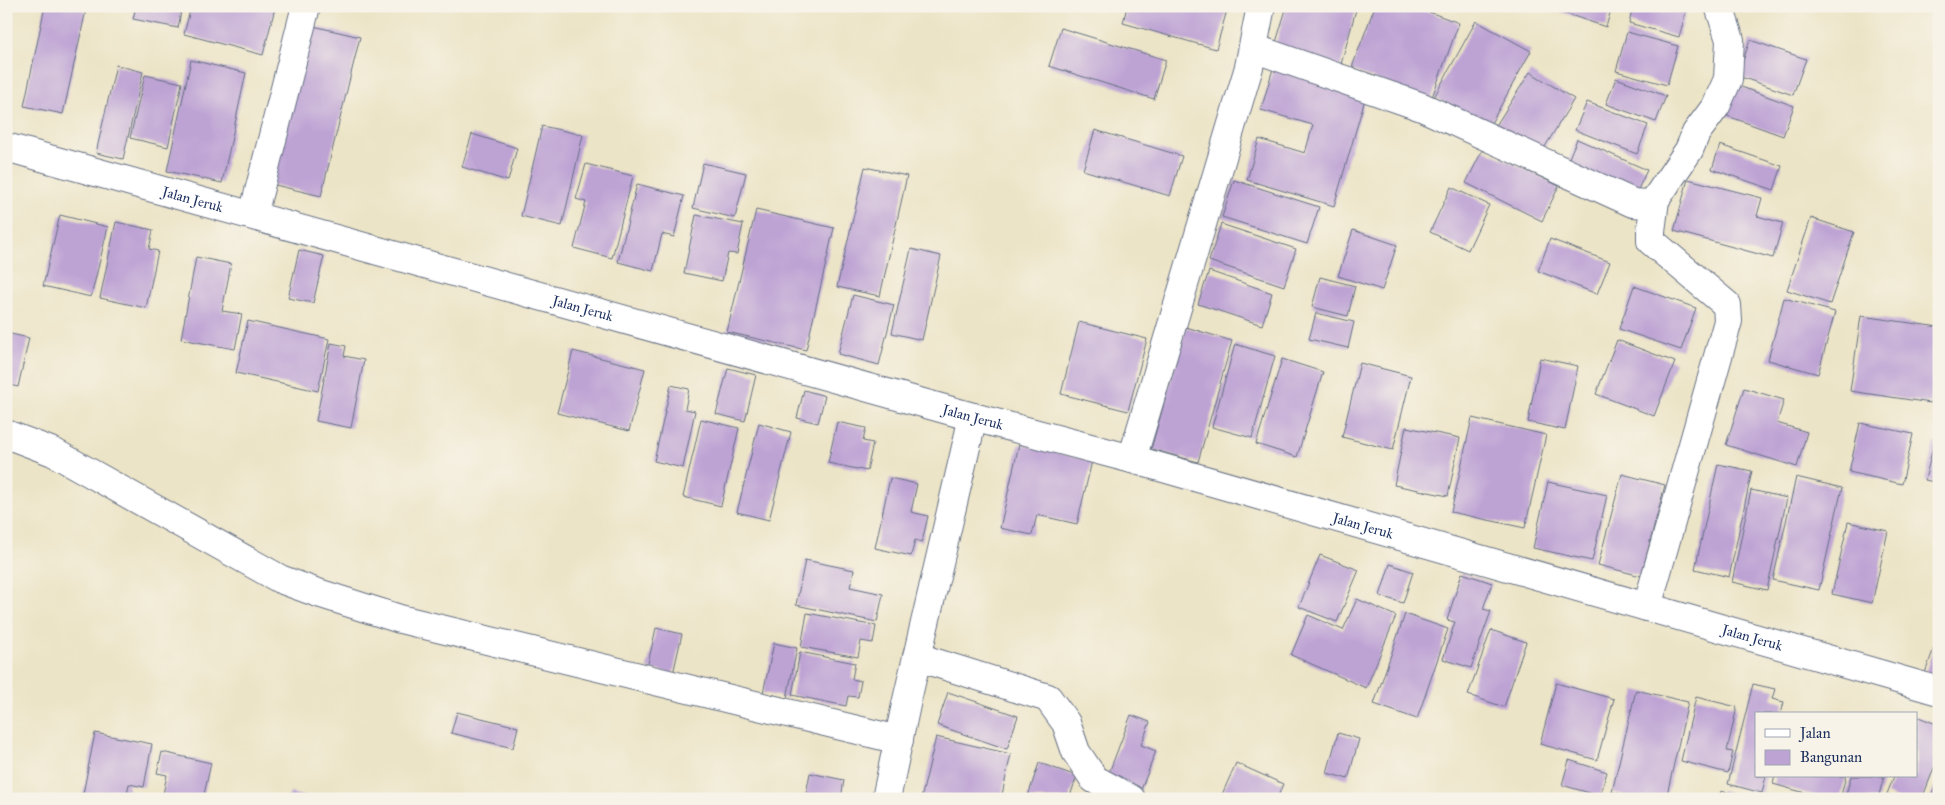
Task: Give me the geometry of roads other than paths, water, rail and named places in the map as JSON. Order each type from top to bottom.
[{"type":"street","points":[[254,215],[306,6]]},
{"type":"street","points":[[1132,459],[1249,67],[1261,6]]},
{"type":"street","points":[[1647,607],[1728,321],[1728,305],[1651,241],[1655,200],[1689,150],[1696,133],[1716,106],[1728,79],[1730,40],[1719,6]]},
{"type":"street","points":[[1253,48],[1422,106],[1633,202],[1647,204],[1655,200]]},
{"type":"street","name":"Jalan Jeruk","points":[[6,147],[973,417],[1132,459],[1939,691]]},
{"type":"street","points":[[886,799],[973,417]]},
{"type":"street","points":[[6,434],[53,452],[280,579],[315,592],[400,619],[898,740]]},
{"type":"street","points":[[917,657],[1048,698],[1066,723],[1076,752],[1094,778],[1131,799]]}]
